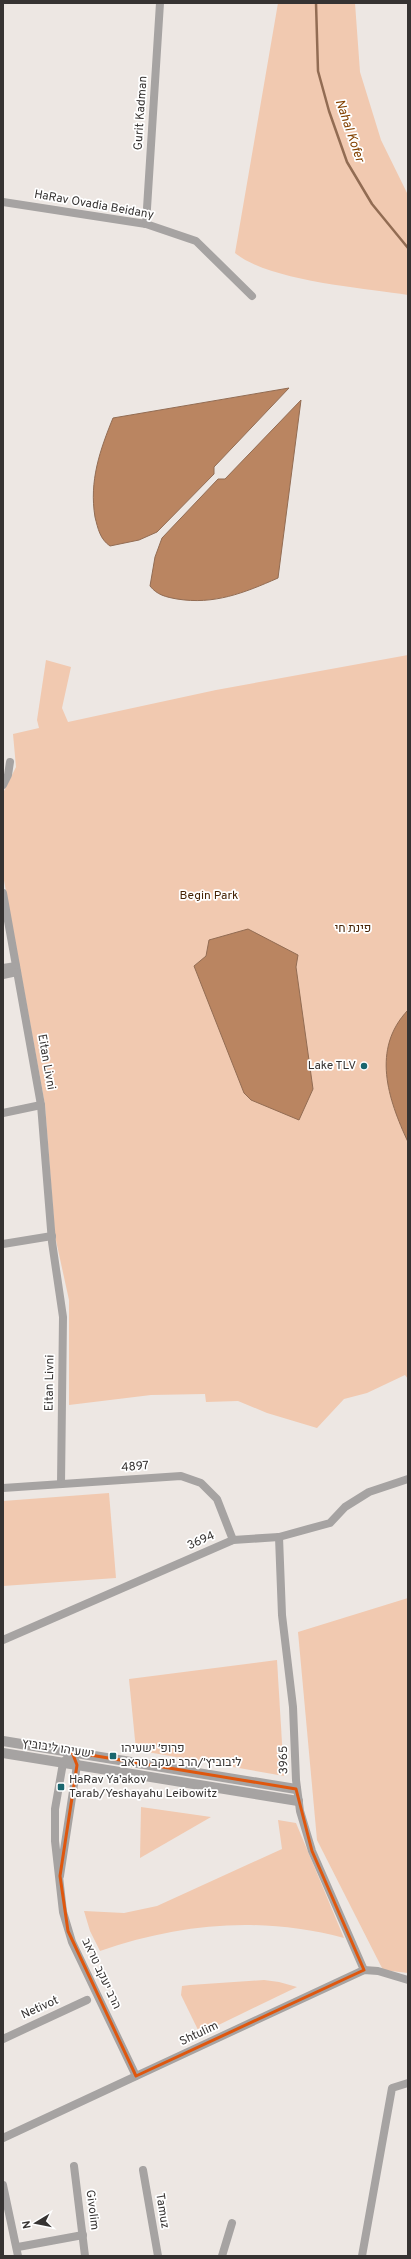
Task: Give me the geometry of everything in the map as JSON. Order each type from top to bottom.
[{"type":"street","name":"Gurit Kadman","points":[[146,224],[160,3]]},
{"type":"street","name":"HaRav Ovadia Beidany","points":[[3,202],[146,224],[196,241],[252,296]]},
{"type":"street","points":[[3,785],[8,775],[10,762]]},
{"type":"street","name":"Eitan Livni","points":[[3,893],[41,1105],[52,1236],[63,1317],[61,1484]]},
{"type":"street","points":[[3,968],[16,969]]},
{"type":"street","points":[[3,975],[16,969]]},
{"type":"street","points":[[3,1113],[41,1105]]},
{"type":"street","points":[[3,1244],[52,1236]]},
{"type":"street","name":"4897","points":[[3,1488],[181,1476],[201,1483],[217,1499],[232,1540]]},
{"type":"street","name":"3694","points":[[3,1640],[232,1540],[279,1537],[330,1523],[345,1507],[369,1492],[408,1479]]},
{"type":"street","name":"3965","points":[[279,1537],[281,1609],[293,1707],[296,1789],[298,1801],[312,1851],[364,1970]]},
{"type":"street","name":"ישעיהו ליבוביץ","points":[[3,1741],[296,1789]]},
{"type":"street","name":"הרב יעקב טראב","points":[[60,1876],[77,1765],[72,1752],[63,1763],[56,1792],[54,1819],[62,1905],[68,1931],[136,2076]]},
{"type":"street","name":"ישעיהו ליבוביץ","points":[[3,1753],[298,1801]]},
{"type":"street","points":[[364,1970],[408,1980]]},
{"type":"street","name":"Shtulim","points":[[3,2138],[364,1970]]},
{"type":"street","name":"Netivot","points":[[3,2039],[87,2000]]},
{"type":"street","points":[[362,2256],[392,2088],[408,2083]]},
{"type":"street","name":"Givolim","points":[[74,2166],[85,2256]]},
{"type":"street","name":"Tamuz","points":[[143,2170],[158,2256]]},
{"type":"street","points":[[3,2185],[18,2247],[18,2256]]},
{"type":"street","points":[[222,2256],[232,2223]]},
{"type":"street","points":[[18,2247],[83,2235]]},
{"type":"highlighted area","points":[[72,1752],[296,1789],[312,1851],[364,1970],[136,2076],[68,1931],[60,1876],[77,1765]]},
{"type":"green space","points":[[278,3],[355,3],[360,72],[381,140],[408,195],[408,295],[342,286],[293,277],[250,263],[235,253]]},
{"type":"green space","name":"Begin Park","points":[[408,655],[408,1379],[405,1375],[367,1393],[344,1399],[317,1428],[267,1413],[238,1401],[206,1402],[205,1394],[151,1395],[69,1405],[69,1300],[55,1236],[45,1105],[3,875],[3,793],[16,767],[13,734],[39,728],[37,720],[46,660],[71,667],[62,708],[68,722],[216,690]]},
{"type":"green space","points":[[109,1493],[116,1578],[3,1586],[3,1501]]},
{"type":"green space","points":[[408,1598],[408,1973],[383,1970],[317,1840],[298,1632]]},
{"type":"green space","points":[[277,1660],[284,1776],[136,1750],[129,1679]]},
{"type":"green space","points":[[141,1807],[211,1817],[140,1858]]},
{"type":"green space","points":[[278,1820],[296,1823],[344,1938],[313,1931],[282,1927],[252,1925],[221,1926],[161,1934],[100,1951],[90,1931],[84,1911],[124,1913],[157,1906],[282,1849]]},
{"type":"green space","points":[[264,1980],[297,1987],[200,2034],[181,1995],[182,1986]]},
{"type":"shaded area","points":[[289,388],[214,467],[214,474],[157,532],[139,540],[110,546],[104,540],[98,530],[95,517],[93,491],[100,454],[113,418]]},
{"type":"shaded area","points":[[301,400],[278,578],[241,593],[216,599],[177,599],[156,592],[150,586],[155,557],[162,538],[218,479],[225,479]]},
{"type":"shaded area","points":[[248,929],[298,955],[296,967],[313,1089],[299,1120],[251,1100],[244,1093],[194,966],[206,956],[209,940]]},
{"type":"shaded area","points":[[408,1010],[408,1142],[394,1109],[389,1092],[386,1058],[390,1041],[397,1025]]},
{"type":"waterway","name":"Nahal Kofer","points":[[316,3],[318,71],[329,111],[347,162],[372,204],[408,248]]},
{"type":"place","name":"Lake TLV","points":[[364,1066]]},
{"type":"place","name":"פרופ׳ ישעיהו ליבוביץ׳/הרב יעקב טראב","points":[[113,1756]]},
{"type":"place","name":"HaRav Ya’akov Tarab/Yeshayahu Leibowitz","points":[[61,1787]]},
{"type":"park label","name":"פינת חי","points":[[353,929]]}]
